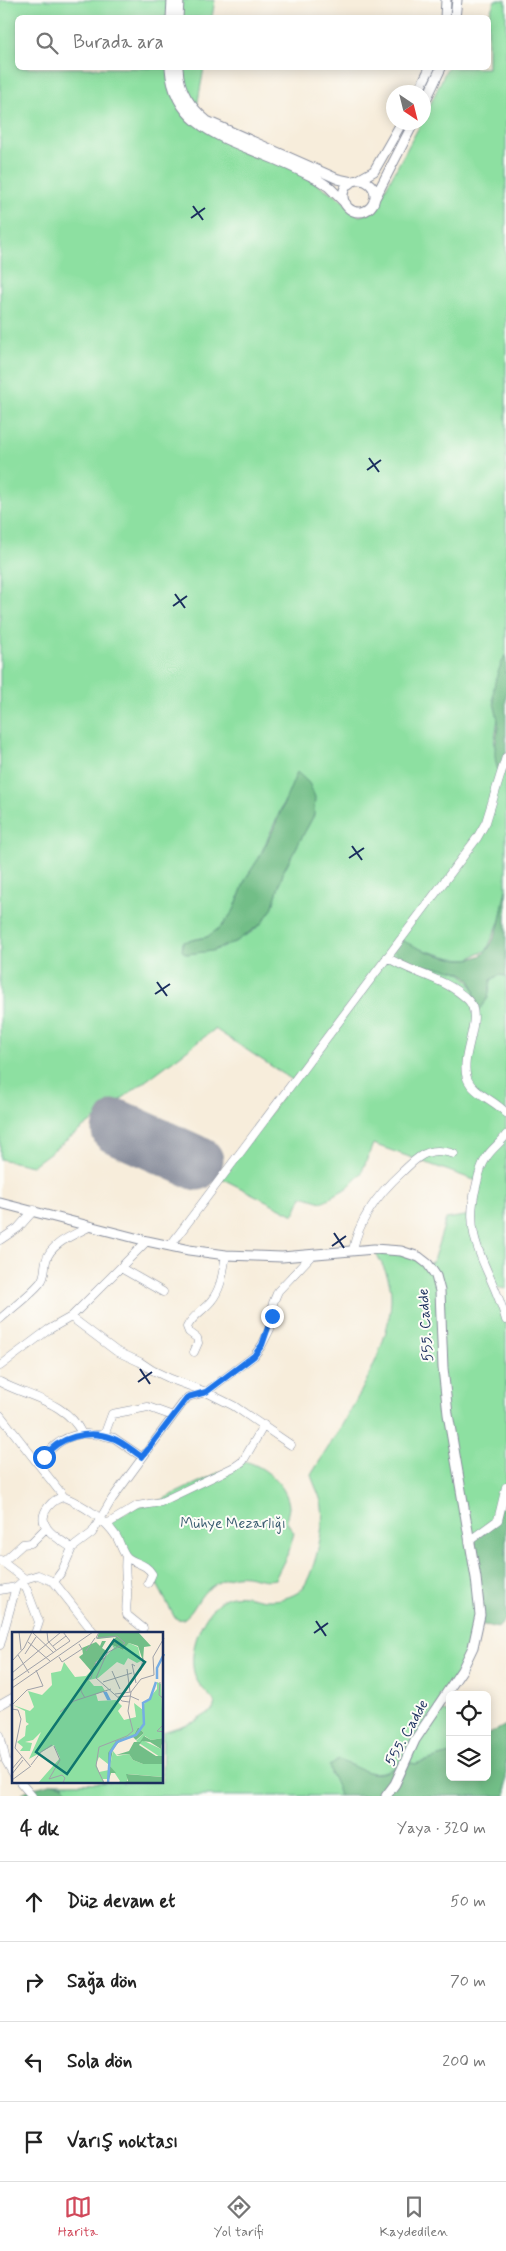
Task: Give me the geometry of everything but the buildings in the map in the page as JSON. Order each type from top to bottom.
[{"type":"street","points":[[171,15],[172,0]]},
{"type":"street","points":[[178,15],[179,0]]},
{"type":"street","points":[[445,15],[446,0]]},
{"type":"street","points":[[456,15],[457,0]]},
{"type":"street","points":[[170,70],[174,89],[182,106],[205,129],[317,179],[329,187],[354,210],[363,211],[371,206],[410,130]]},
{"type":"street","points":[[178,70],[182,92],[196,112],[207,121],[338,178],[355,181],[362,180],[371,185],[375,195],[374,200]]},
{"type":"street","points":[[422,85],[429,70]]},
{"type":"street","points":[[431,89],[440,70]]},
{"type":"street","points":[[346,204],[344,194],[348,185],[374,171],[397,130]]},
{"type":"street","points":[[170,1246],[477,838],[486,822],[506,757]]},
{"type":"street","points":[[387,957],[431,976],[469,1001],[475,1014],[466,1064],[466,1076],[471,1085],[506,1113]]},
{"type":"street","points":[[506,1135],[486,1157],[474,1194],[471,1216],[472,1234],[476,1247],[506,1320]]},
{"type":"street","points":[[353,1250],[363,1221],[376,1199],[392,1180],[417,1158],[426,1153],[441,1150],[454,1154]]},
{"type":"street","name":"555. Cadde","points":[[0,1203],[34,1210],[147,1241],[226,1254],[282,1257],[374,1248],[401,1251],[419,1257],[428,1264],[436,1276],[440,1291],[443,1368],[448,1414],[470,1541],[480,1614],[473,1647],[462,1670],[415,1740],[395,1784],[386,1796]]},
{"type":"street","points":[[0,1240],[18,1228],[34,1210]]},
{"type":"street","points":[[0,1319],[40,1284],[45,1271],[46,1260],[52,1250],[60,1243],[91,1226]]},
{"type":"street","points":[[0,1366],[48,1330],[72,1317],[147,1241]]},
{"type":"street","points":[[194,1352],[198,1343],[197,1338],[189,1332],[188,1327],[191,1320],[210,1302],[217,1292],[226,1254]]},
{"type":"street","points":[[103,1522],[112,1498],[188,1397],[206,1392],[254,1356],[270,1329],[273,1303],[278,1291],[312,1255]]},
{"type":"street","points":[[121,1268],[163,1292]]},
{"type":"street","points":[[72,1317],[116,1351],[171,1380],[206,1392],[234,1406],[291,1445]]},
{"type":"street","points":[[0,1382],[20,1392],[44,1399],[72,1420],[82,1434]]},
{"type":"street","points":[[101,1435],[107,1429],[110,1416],[121,1412],[148,1407],[173,1416]]},
{"type":"street","points":[[0,1415],[11,1432],[64,1497],[78,1503],[103,1522],[118,1539],[126,1556],[124,1571],[128,1591],[126,1602],[127,1615],[143,1628]]},
{"type":"street","points":[[54,1582],[62,1571],[72,1548],[103,1522],[137,1506],[161,1502],[236,1466],[243,1461],[264,1425]]},
{"type":"street","points":[[41,1468],[49,1449],[82,1434],[114,1438],[142,1457]]},
{"type":"street","points":[[470,1541],[498,1520],[506,1487]]},
{"type":"street","points":[[64,1497],[52,1502],[44,1514],[43,1521],[46,1528],[72,1548]]},
{"type":"street","points":[[36,1632],[39,1622],[27,1590],[2,1561],[25,1542],[30,1543],[46,1528]]},
{"type":"street","points":[[126,1556],[149,1569],[152,1574],[148,1583]]},
{"type":"street","points":[[0,1590],[38,1575],[54,1582],[93,1632]]},
{"type":"street","points":[[0,1645],[21,1583]]},
{"type":"street","points":[[0,1705],[12,1698]]},
{"type":"street","points":[[0,1735],[6,1761],[12,1772]]},
{"type":"street","points":[[22,1784],[32,1796]]},
{"type":"green space","points":[[0,0],[172,0],[171,15],[15,15],[15,70],[171,70],[198,124],[285,163],[341,199],[359,216],[369,213],[375,208],[417,130],[431,130],[431,103],[446,70],[491,70],[491,15],[489,15],[495,0],[506,0],[506,653],[495,683],[493,699],[498,718],[494,745],[506,769],[506,890],[500,920],[487,950],[468,959],[452,958],[416,948],[400,940],[406,961],[453,970],[470,982],[474,992],[474,1005],[488,998],[491,980],[499,975],[506,976],[506,1289],[495,1287],[506,1320],[506,1487],[479,1598],[473,1647],[436,1708],[446,1712],[446,1755],[415,1764],[405,1761],[384,1772],[377,1773],[364,1771],[349,1764],[330,1773],[337,1784],[340,1796],[71,1796],[64,1785],[58,1784],[164,1784],[164,1732],[194,1722],[213,1710],[215,1702],[197,1681],[193,1668],[193,1657],[198,1633],[210,1611],[218,1603],[232,1596],[238,1595],[265,1600],[278,1599],[297,1593],[305,1584],[314,1564],[322,1526],[322,1507],[311,1475],[362,1390],[382,1344],[388,1321],[391,1299],[390,1285],[386,1272],[374,1249],[388,1249],[428,1264],[433,1261],[446,1219],[471,1215],[477,1181],[373,1144],[361,1174],[347,1188],[322,1202],[302,1196],[294,1215],[221,1178],[294,1081],[215,1029],[32,1166],[0,1159]],"holes":[[[285,800],[314,815],[284,870],[272,909],[261,924],[250,933],[222,948],[187,954],[192,940],[207,937],[213,933],[222,926],[234,910],[246,878],[259,858]]]},
{"type":"green space","points":[[179,0],[215,0],[212,15],[178,15]]},
{"type":"green space","points":[[179,70],[204,70],[196,112]]},
{"type":"green space","points":[[506,653],[506,769],[500,777],[495,757],[498,724],[493,695],[497,676]]},
{"type":"green space","points":[[297,772],[309,783],[315,797],[314,815],[284,870],[272,909],[261,924],[237,941],[212,951],[187,954],[182,951],[183,942],[207,937],[222,926],[234,910],[246,878],[259,858],[273,830]]},
{"type":"green space","points":[[506,890],[506,976],[499,975],[491,980],[488,998],[480,1009],[474,1005],[474,990],[469,979],[462,973],[415,964],[403,959],[393,950],[400,939],[445,957],[470,959],[480,956],[488,949],[495,935]]},
{"type":"green space","name":"Mühye Mezarlığı","points":[[243,1461],[266,1471],[284,1491],[289,1507],[287,1522],[294,1533],[289,1551],[275,1579],[266,1580],[235,1576],[225,1579],[207,1590],[185,1618],[176,1619],[149,1569],[133,1560],[107,1524],[137,1506],[153,1504]]},
{"type":"green space","points":[[506,1487],[506,1619],[498,1628],[479,1624],[469,1541],[497,1520]]},
{"type":"green space","points":[[506,1725],[506,1796],[340,1796],[329,1766],[338,1760],[364,1771],[378,1773],[386,1772],[405,1761],[415,1764],[446,1755],[446,1781],[491,1781],[491,1733]]},
{"type":"green space","points":[[49,1784],[64,1785],[71,1796],[23,1796],[22,1793]]},
{"type":"runway","points":[[118,1122],[201,1160],[197,1168],[114,1131],[118,1122]]},
{"type":"route","points":[[44,1457],[49,1449],[82,1434],[114,1438],[126,1448],[142,1457],[188,1397],[206,1392],[254,1356],[270,1329],[272,1316]]}]
